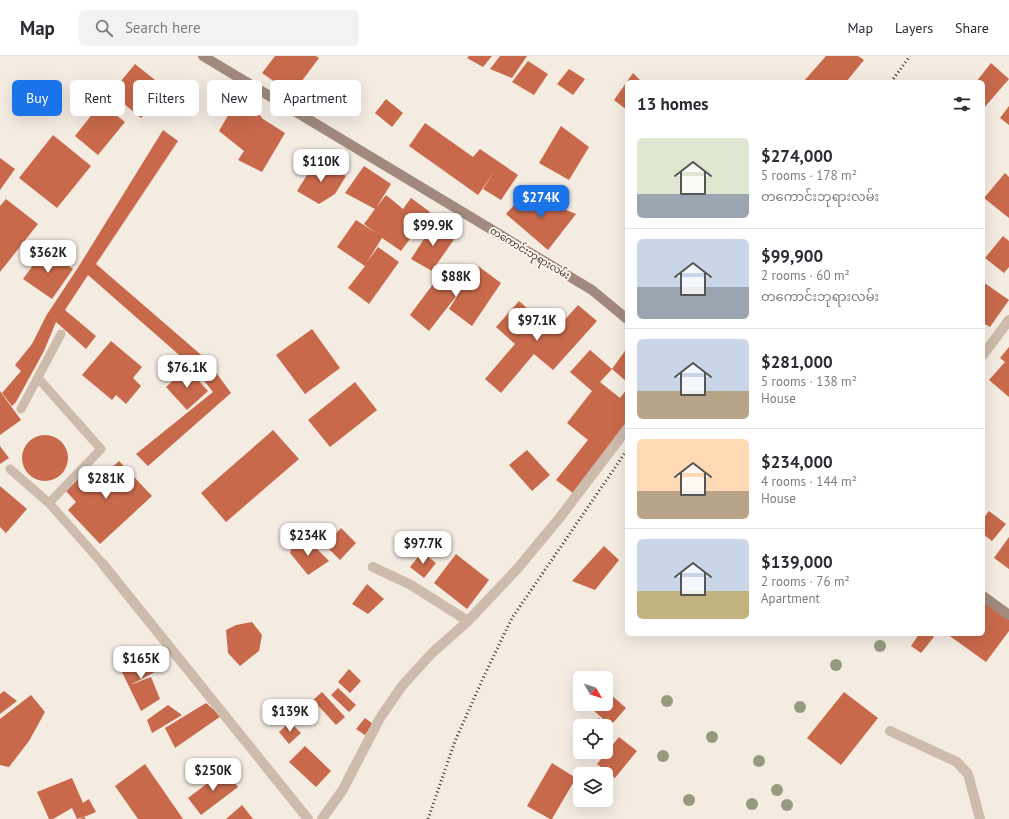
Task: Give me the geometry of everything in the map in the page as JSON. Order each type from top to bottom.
[{"type":"main road","name":"တကောင်းဘုရားလမ်း","points":[[203,56],[592,290],[625,317]]},
{"type":"main road","points":[[985,598],[1009,616]]},
{"type":"street","points":[[985,352],[1009,320]]},
{"type":"street","points":[[322,819],[342,791],[380,718],[402,686],[432,653],[468,621],[518,568],[561,516],[625,431]]},
{"type":"street","points":[[102,563],[308,819]]},
{"type":"street","points":[[373,567],[411,585],[468,621]]},
{"type":"street","points":[[890,731],[957,762],[968,774],[980,819]]},
{"type":"lane","points":[[22,409],[61,334]]},
{"type":"lane","points":[[38,378],[101,448],[49,503]]},
{"type":"lane","points":[[10,469],[49,503],[102,563]]},
{"type":"building","points":[[275,56],[316,56],[319,58],[302,80],[272,80],[262,73]]},
{"type":"building","points":[[469,56],[492,56],[483,67],[467,58]]},
{"type":"building","points":[[500,56],[527,56],[512,78],[490,69]]},
{"type":"building","points":[[826,56],[858,56],[864,60],[848,80],[805,80]]},
{"type":"building","points":[[528,61],[548,74],[534,95],[512,82]]},
{"type":"building","points":[[991,63],[1009,79],[985,107],[985,80],[978,80]]},
{"type":"building","points":[[135,64],[155,80],[133,80],[133,111],[125,105],[125,80],[122,80]]},
{"type":"building","points":[[569,69],[585,79],[573,95],[557,84]]},
{"type":"building","points":[[633,73],[640,80],[628,80]]},
{"type":"building","points":[[625,84],[625,108],[614,100]]},
{"type":"building","points":[[386,99],[403,113],[392,127],[375,113]]},
{"type":"building","points":[[1009,106],[1009,125],[1000,118]]},
{"type":"building","points":[[91,116],[117,116],[125,122],[98,155],[75,136]]},
{"type":"building","points":[[228,116],[260,116],[285,133],[262,172],[238,160],[244,151],[219,131]]},
{"type":"building","points":[[425,123],[473,157],[480,149],[518,175],[501,200],[483,189],[494,172],[478,195],[409,146]]},
{"type":"building","points":[[561,126],[589,147],[569,180],[539,163]]},
{"type":"building","points":[[163,130],[178,141],[96,264],[207,360],[231,393],[148,466],[136,454],[213,392],[194,368],[88,275],[65,310],[96,336],[86,349],[56,322],[44,351],[16,402],[12,406],[2,393],[21,371],[15,365],[32,344],[46,316],[79,266]]},
{"type":"building","points":[[53,135],[91,166],[57,208],[19,178]]},
{"type":"building","points":[[0,158],[15,169],[0,190]]},
{"type":"building","points":[[317,159],[346,176],[335,194],[319,204],[297,191]]},
{"type":"building","points":[[364,166],[391,184],[376,208],[386,195],[403,209],[411,198],[430,212],[401,251],[382,238],[367,262],[378,247],[399,262],[369,304],[348,288],[365,266],[337,247],[356,220],[376,233],[364,224],[375,209],[345,193]]},
{"type":"building","points":[[1005,173],[1009,177],[1009,218],[985,199],[985,197]]},
{"type":"building","points":[[525,193],[576,214],[548,250],[506,214]]},
{"type":"building","points":[[6,199],[38,224],[0,272],[0,206]]},
{"type":"building","points":[[435,222],[455,238],[432,271],[411,259]]},
{"type":"building","points":[[1003,236],[1009,241],[1009,267],[1004,273],[985,258]]},
{"type":"building","points":[[45,249],[73,269],[52,299],[23,279]]},
{"type":"building","points":[[478,266],[501,283],[472,326],[449,309],[461,290],[429,331],[410,315],[442,272],[465,285]]},
{"type":"building","points":[[985,283],[1009,300],[990,327],[985,324]]},
{"type":"building","points":[[519,301],[554,332],[578,305],[597,321],[553,370],[534,354],[501,393],[485,379],[515,344],[496,327]]},
{"type":"building","points":[[312,329],[340,368],[305,394],[276,355]]},
{"type":"building","points":[[111,341],[142,367],[133,378],[141,386],[126,404],[116,395],[112,400],[82,375]]},
{"type":"building","points":[[1009,347],[1009,397],[989,380],[1005,362],[1000,358]]},
{"type":"building","points":[[590,350],[612,369],[600,382],[620,398],[625,392],[625,427],[573,493],[556,480],[588,440],[567,423],[592,391],[570,372]]},
{"type":"building","points":[[625,351],[625,380],[612,369]]},
{"type":"building","points":[[187,368],[208,391],[187,410],[166,387]]},
{"type":"building","points":[[355,382],[377,410],[330,447],[308,420]]},
{"type":"building","points":[[0,391],[21,420],[0,435]]},
{"type":"building","points":[[273,430],[299,459],[226,522],[201,493]]},
{"type":"building","points":[[41,435],[49,435],[58,439],[64,445],[68,458],[64,471],[58,477],[49,481],[41,481],[32,477],[26,471],[22,462],[22,454],[26,445],[32,439]]},
{"type":"building","points":[[0,446],[9,458],[0,464]]},
{"type":"building","points":[[527,450],[550,475],[532,491],[509,465]]},
{"type":"building","points":[[119,461],[152,496],[100,544],[68,510],[76,502],[66,491],[92,466],[102,477]]},
{"type":"building","points":[[0,486],[27,509],[6,533],[0,527]]},
{"type":"building","points":[[989,511],[1006,524],[992,541],[985,536],[985,516]]},
{"type":"building","points":[[341,528],[356,543],[340,560],[325,545]]},
{"type":"building","points":[[1009,537],[1009,569],[994,558]]},
{"type":"building","points":[[309,541],[329,561],[308,575],[290,553],[293,543],[306,548]]},
{"type":"building","points":[[604,546],[619,560],[595,590],[572,581]]},
{"type":"building","points":[[422,552],[436,563],[424,578],[410,567]]},
{"type":"building","points":[[456,554],[489,580],[467,609],[434,583]]},
{"type":"building","points":[[367,584],[384,599],[368,614],[352,604]]},
{"type":"building","points":[[985,602],[1009,620],[1009,631],[986,662],[950,636],[985,636]]},
{"type":"building","points":[[252,622],[262,635],[259,651],[240,666],[228,653],[226,630],[236,625]]},
{"type":"building","points":[[918,636],[934,637],[921,653],[911,646]]},
{"type":"building","points":[[147,650],[155,672],[130,685],[151,677],[160,699],[141,711],[119,666]]},
{"type":"building","points":[[349,669],[361,681],[350,693],[338,682]]},
{"type":"building","points":[[338,688],[356,705],[349,712],[331,695]]},
{"type":"building","points":[[4,691],[17,701],[0,714],[0,694]]},
{"type":"building","points":[[322,692],[345,717],[336,725],[313,700]]},
{"type":"building","points":[[844,692],[878,718],[841,765],[807,738]]},
{"type":"building","points":[[31,695],[45,712],[29,741],[9,767],[0,765],[0,719]]},
{"type":"building","points":[[613,697],[626,708],[613,723],[613,719],[603,719],[594,711],[613,711]]},
{"type":"building","points":[[206,703],[221,716],[175,748],[165,728]]},
{"type":"building","points":[[168,705],[182,715],[152,733],[147,720]]},
{"type":"building","points":[[365,718],[373,724],[365,735],[356,729]]},
{"type":"building","points":[[290,722],[301,733],[289,744],[279,732]]},
{"type":"building","points":[[619,737],[637,751],[615,778],[613,776],[613,767],[601,767],[597,764],[601,759],[613,759],[613,744]]},
{"type":"building","points":[[305,746],[331,771],[316,787],[289,762]]},
{"type":"building","points":[[552,763],[573,776],[573,783],[552,819],[527,806]]},
{"type":"building","points":[[145,764],[183,819],[138,819],[115,786]]},
{"type":"building","points":[[225,770],[238,787],[201,815],[188,798]]},
{"type":"building","points":[[72,778],[83,803],[89,799],[96,812],[77,819],[72,808],[53,819],[49,819],[37,792]]},
{"type":"building","points":[[242,805],[253,819],[226,819]]},
{"type":"railway","points":[[892,80],[910,56]]},
{"type":"railway","points":[[428,819],[455,741],[512,618],[625,453]]}]
